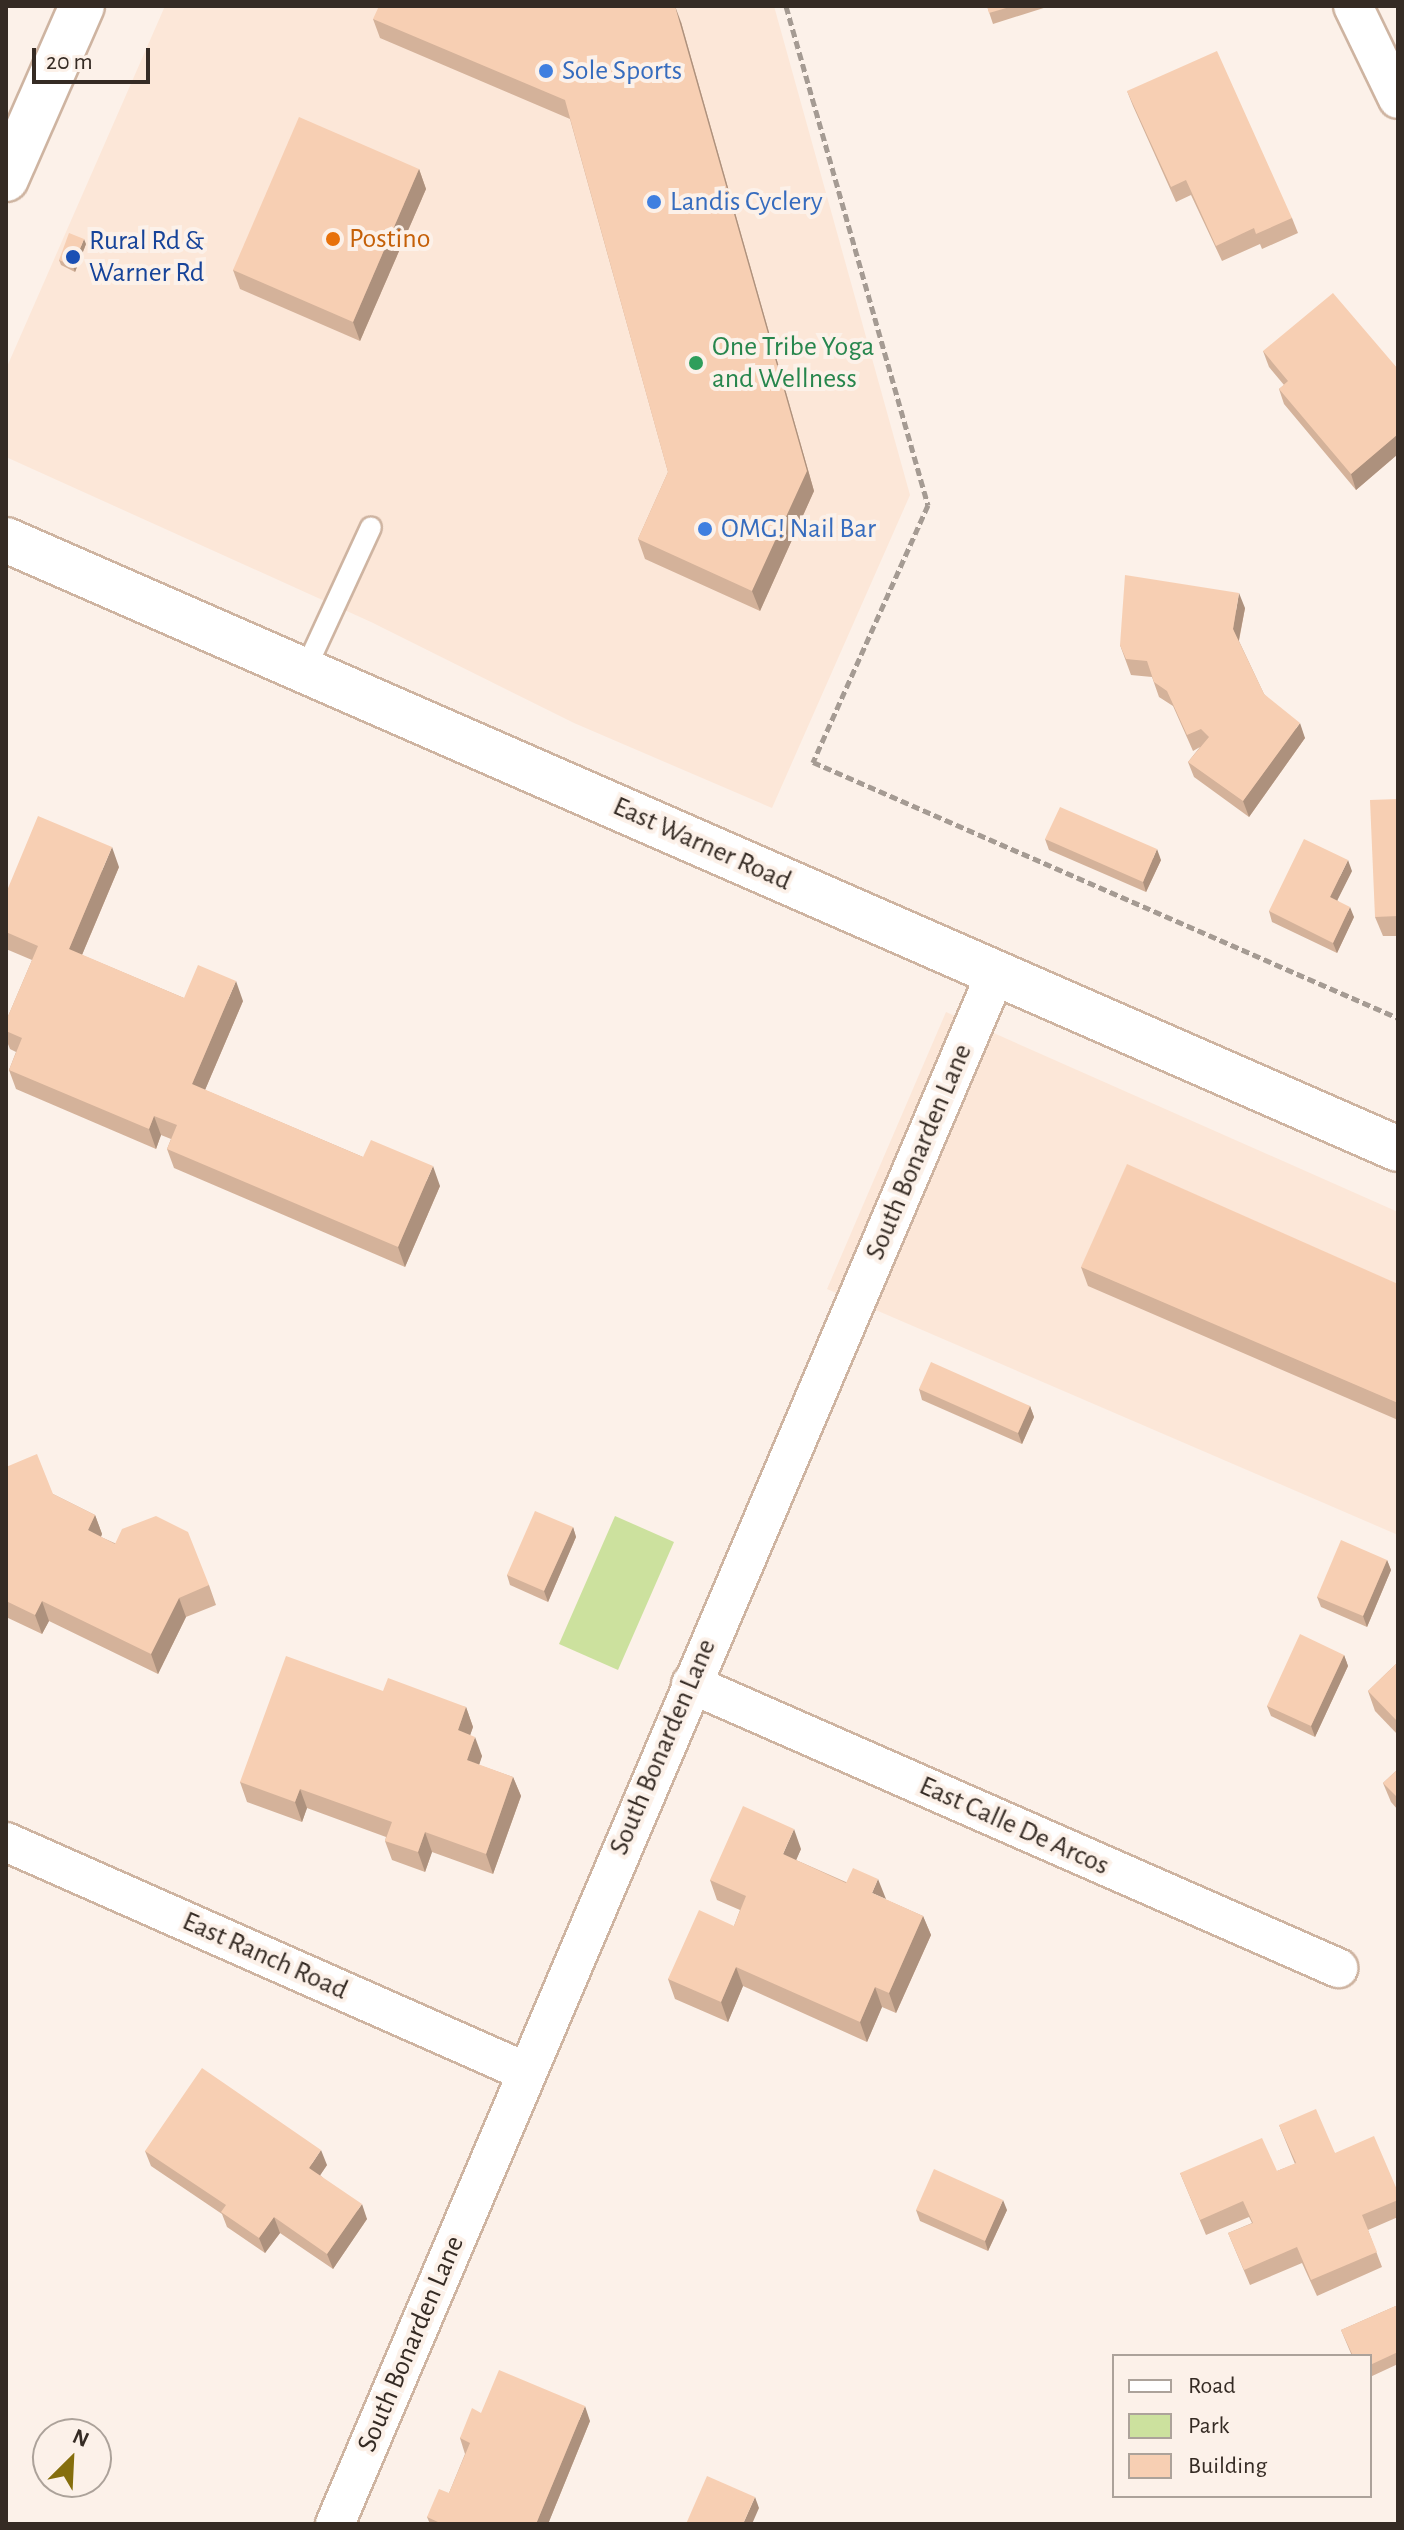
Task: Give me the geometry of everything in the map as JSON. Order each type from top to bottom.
[{"type":"main road","points":[[6,179],[82,6]]},
{"type":"main road","name":"East Warner Road","points":[[6,540],[1398,1149]]},
{"type":"street","points":[[1353,6],[1393,80]]},
{"type":"street","name":"South Bonarden Lane","points":[[335,2524],[524,2071],[996,973]]},
{"type":"street","name":"East Calle De Arcos","points":[[691,1684],[1338,1968]]},
{"type":"street","name":"East Ranch Road","points":[[6,1842],[524,2071]]},
{"type":"lane","points":[[305,670],[371,527]]},
{"type":"path","points":[[786,6],[928,505],[813,762],[1398,1018]]},
{"type":"shaded area","points":[[165,6],[774,6],[910,495],[772,808],[574,723],[371,622],[6,457],[6,369]]},
{"type":"shaded area","points":[[946,1012],[1398,1212],[1398,1535],[827,1289]]},
{"type":"green space","points":[[615,1516],[674,1542],[618,1670],[559,1644]]},
{"type":"building","points":[[379,6],[675,6],[807,471],[752,591],[638,539],[668,472],[565,100],[373,19]]},
{"type":"building","points":[[987,6],[1013,6],[989,13]]},
{"type":"building","points":[[1217,51],[1292,218],[1256,234],[1254,228],[1216,246],[1186,180],[1171,187],[1127,91]]},
{"type":"building","name":"Postino","points":[[299,117],[419,169],[353,322],[233,270]]},
{"type":"building","points":[[69,233],[84,239],[73,266],[59,260]]},
{"type":"building","points":[[1333,293],[1398,369],[1398,434],[1351,474],[1279,389],[1288,381],[1263,351]]},
{"type":"building","points":[[1125,575],[1239,593],[1233,629],[1264,694],[1300,723],[1243,801],[1188,762],[1209,737],[1201,729],[1187,735],[1167,691],[1154,682],[1147,661],[1126,659],[1120,645]]},
{"type":"building","points":[[1398,799],[1398,916],[1375,917],[1370,800]]},
{"type":"building","points":[[1060,807],[1157,849],[1143,882],[1045,839]]},
{"type":"building","points":[[38,816],[112,847],[69,949],[184,998],[198,965],[236,981],[192,1084],[363,1157],[371,1140],[433,1166],[398,1247],[167,1149],[177,1125],[154,1116],[149,1129],[9,1070],[22,1038],[6,1031],[6,1021],[38,946],[6,932],[6,893]]},
{"type":"building","points":[[1304,839],[1348,860],[1330,897],[1350,907],[1333,943],[1269,911]]},
{"type":"building","points":[[1127,1164],[1398,1284],[1398,1403],[1081,1267]]},
{"type":"building","points":[[931,1362],[1030,1406],[1018,1433],[919,1389]]},
{"type":"building","points":[[37,1454],[53,1494],[95,1515],[88,1530],[115,1544],[122,1529],[156,1516],[188,1532],[209,1585],[179,1598],[151,1654],[42,1601],[35,1615],[6,1601],[6,1467]]},
{"type":"building","points":[[535,1511],[573,1527],[544,1591],[507,1575]]},
{"type":"building","points":[[1341,1540],[1387,1560],[1363,1616],[1317,1597]]},
{"type":"building","points":[[1300,1634],[1344,1655],[1311,1726],[1267,1706]]},
{"type":"building","points":[[286,1656],[383,1691],[388,1678],[466,1707],[458,1730],[475,1737],[467,1760],[513,1777],[486,1854],[425,1832],[418,1852],[385,1841],[392,1822],[300,1789],[295,1802],[240,1782]]},
{"type":"building","points":[[1398,1662],[1398,1722],[1368,1691]]},
{"type":"building","points":[[1398,1769],[1398,1798],[1383,1783]]},
{"type":"building","points":[[743,1806],[794,1829],[783,1854],[846,1883],[853,1868],[878,1879],[872,1893],[923,1916],[889,1993],[875,1987],[860,2022],[736,1967],[721,2002],[668,1979],[699,1910],[734,1926],[746,1896],[710,1880]]},
{"type":"building","points":[[202,2068],[321,2150],[309,2168],[362,2204],[327,2254],[274,2217],[259,2238],[221,2212],[226,2205],[145,2151]]},
{"type":"building","points":[[1316,2109],[1335,2153],[1374,2136],[1398,2192],[1398,2200],[1362,2215],[1377,2252],[1311,2280],[1297,2247],[1244,2270],[1228,2233],[1253,2223],[1243,2201],[1200,2220],[1180,2173],[1262,2138],[1277,2171],[1296,2163],[1279,2125]]},
{"type":"building","points":[[934,2169],[1003,2200],[985,2241],[916,2210]]},
{"type":"building","points":[[1398,2305],[1398,2352],[1372,2364],[1372,2354],[1352,2354],[1341,2330]]},
{"type":"building","points":[[499,2370],[585,2406],[536,2524],[437,2524],[427,2517],[439,2489],[449,2493],[470,2443],[460,2438],[472,2408],[481,2413]]},
{"type":"building","points":[[707,2476],[755,2497],[743,2524],[686,2524]]},
{"type":"place","name":"Sole Sports","points":[[546,71]]},
{"type":"place","name":"Landis Cyclery","points":[[654,202]]},
{"type":"place","name":"Postino","points":[[333,239]]},
{"type":"place","name":"Rural Rd & Warner Rd","points":[[73,257]]},
{"type":"place","name":"One Tribe Yoga and Wellness","points":[[696,363]]},
{"type":"place","name":"OMG! Nail Bar","points":[[705,529]]}]
